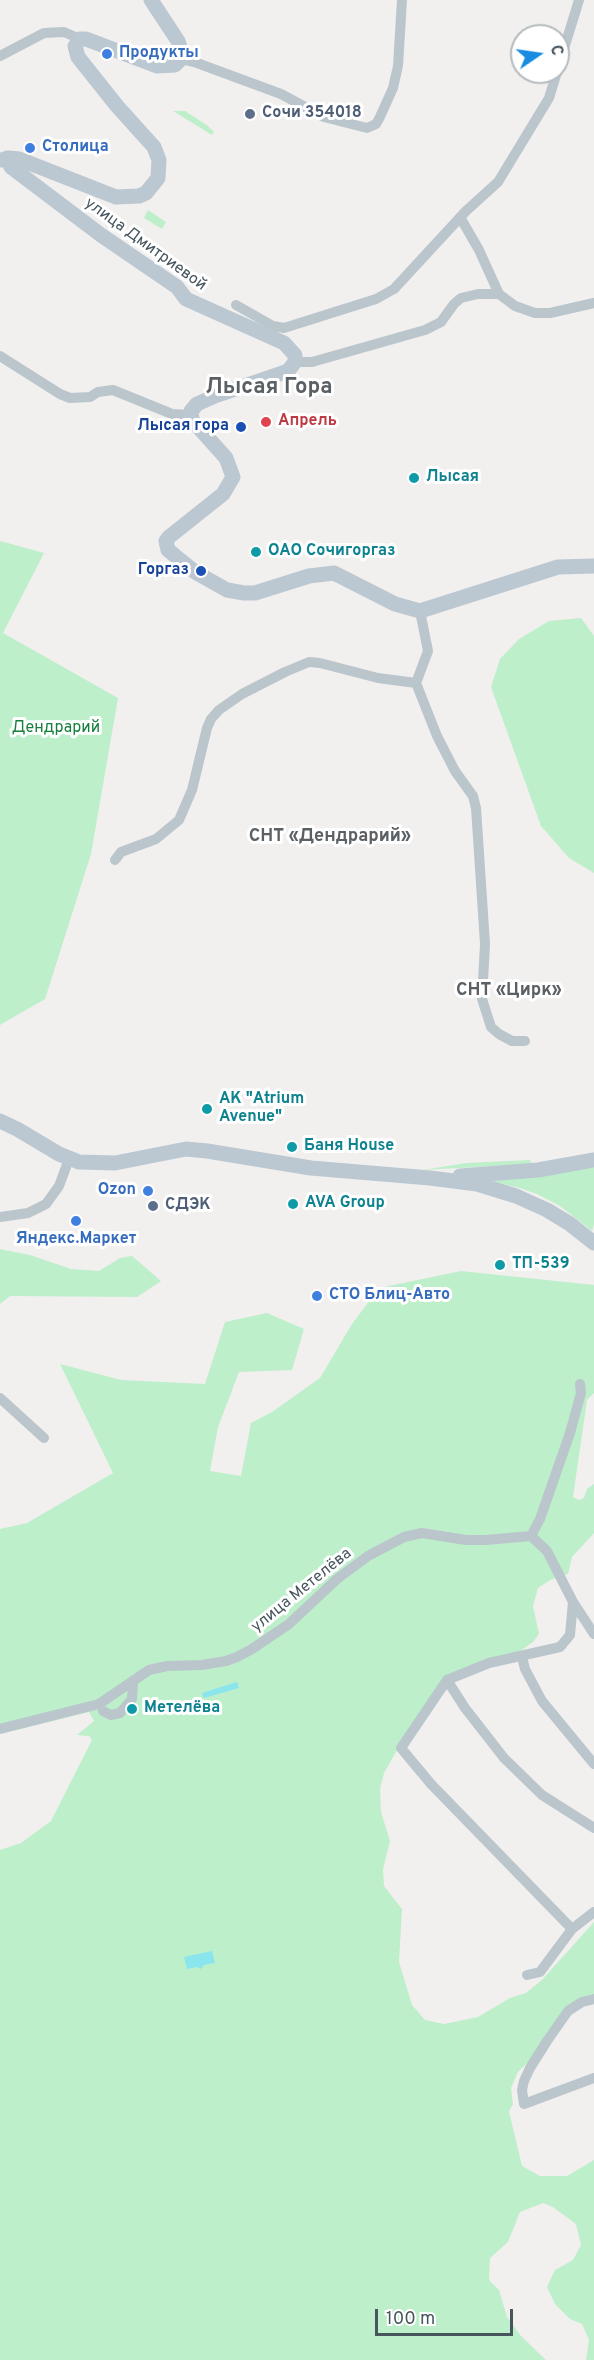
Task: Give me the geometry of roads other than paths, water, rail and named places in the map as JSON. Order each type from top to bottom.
[{"type":"street","points":[[0,56],[44,33],[64,32],[157,66],[171,67],[181,59],[182,54],[178,41],[151,0]]},
{"type":"street","points":[[181,59],[281,94],[324,117],[362,128],[371,127],[379,119],[393,88],[398,66],[402,0]]},
{"type":"street","points":[[570,29],[579,0]]},
{"type":"street","points":[[4,159],[19,159],[116,197],[139,196],[146,193],[158,178],[159,160],[154,147],[117,106],[78,57],[75,46],[80,39]]},
{"type":"street","points":[[236,305],[273,326],[284,328],[376,299],[394,289],[460,217],[498,182],[549,98],[553,84]]},
{"type":"street","name":"улица Дмитриевой","points":[[4,159],[11,167],[100,235],[177,286],[186,299],[284,343],[291,349],[295,362]]},
{"type":"street","points":[[460,217],[479,250],[499,294],[515,306],[535,313],[550,313],[594,303]]},
{"type":"street","points":[[499,294],[478,294],[461,298],[441,322],[425,330],[312,362],[295,362],[288,371],[197,404],[191,411],[192,420],[226,458],[233,477],[223,494],[169,537],[166,541],[168,550],[195,572],[227,590],[255,593],[309,576],[334,573],[395,604],[420,611],[558,567],[594,566]]},
{"type":"street","points":[[0,356],[70,398],[90,397],[98,392],[113,390],[171,414],[191,415]]},
{"type":"street","points":[[420,611],[428,651],[416,683],[437,736],[455,771],[475,802],[485,934],[482,999],[485,1013],[491,1027],[499,1035],[512,1041],[525,1041]]},
{"type":"street","points":[[115,860],[121,852],[156,839],[179,820],[192,790],[207,728],[219,710],[242,694],[292,668],[309,662],[378,678],[416,683]]},
{"type":"street","points":[[0,1121],[69,1159],[88,1163],[115,1163],[186,1149],[207,1150],[311,1168],[477,1184],[516,1196],[570,1224],[594,1243]]},
{"type":"street","points":[[0,1217],[28,1213],[46,1204],[59,1186],[69,1159]]},
{"type":"street","points":[[430,1178],[538,1170],[594,1160]]},
{"type":"street","points":[[580,1384],[581,1394],[575,1419],[540,1519],[531,1536],[538,1540],[547,1551],[573,1602],[594,1634]]},
{"type":"street","points":[[0,1398],[44,1438]]},
{"type":"street","name":"улица Метелёва","points":[[101,1708],[149,1670],[167,1666],[202,1665],[226,1661],[252,1649],[289,1624],[337,1579],[368,1556],[404,1537],[422,1533],[466,1540],[531,1536]]},
{"type":"street","points":[[572,1929],[431,1784],[401,1748],[447,1680],[489,1663],[560,1647],[567,1641],[571,1630],[573,1602]]},
{"type":"street","points":[[522,1657],[525,1669],[542,1701],[594,1764]]},
{"type":"street","points":[[447,1680],[465,1708],[504,1758],[542,1795],[594,1828]]},
{"type":"street","points":[[0,1729],[101,1708],[111,1715],[120,1713],[132,1699],[133,1681]]},
{"type":"street","points":[[527,1975],[540,1972],[572,1929],[594,1911]]},
{"type":"street","points":[[594,1999],[582,2002],[568,2011],[547,2041],[524,2081],[522,2090],[524,2104],[594,2078]]},
{"type":"water","points":[[237,1682],[239,1688],[204,1698],[202,1693]]},
{"type":"water","points":[[212,1951],[215,1963],[204,1965],[201,1969],[197,1967],[187,1969],[184,1957]]},
{"type":"place","name":"Продукты","points":[[107,54]]},
{"type":"place","name":"Сочи 354018","points":[[250,114]]},
{"type":"place","name":"Столица","points":[[30,148]]},
{"type":"place","name":"Апрель","points":[[266,422]]},
{"type":"place","name":"Лысая гора","points":[[241,427]]},
{"type":"place","name":"Лысая","points":[[414,478]]},
{"type":"place","name":"ОАО Сочигоргаз","points":[[256,552]]},
{"type":"place","name":"Горгаз","points":[[201,571]]},
{"type":"place","name":"АК \"Atrium Avenue\"","points":[[207,1109]]},
{"type":"place","name":"Баня House","points":[[292,1147]]},
{"type":"place","name":"Ozon","points":[[148,1191]]},
{"type":"place","name":"AVA Group","points":[[293,1204]]},
{"type":"place","name":"СДЭК","points":[[153,1206]]},
{"type":"place","name":"Яндекс.Маркет","points":[[76,1221]]},
{"type":"place","name":"ТП-539","points":[[500,1265]]},
{"type":"place","name":"СТО Блиц-Авто","points":[[317,1296]]},
{"type":"place","name":"Метелёва","points":[[132,1709]]},
{"type":"district","name":"Лысая Гора","points":[[269,389]]},
{"type":"district","name":"СНТ «Дендрарий»","points":[[330,837]]},
{"type":"district","name":"СНТ «Цирк»","points":[[509,991]]},
{"type":"park label","name":"Дендрарий","points":[[56,729]]}]
